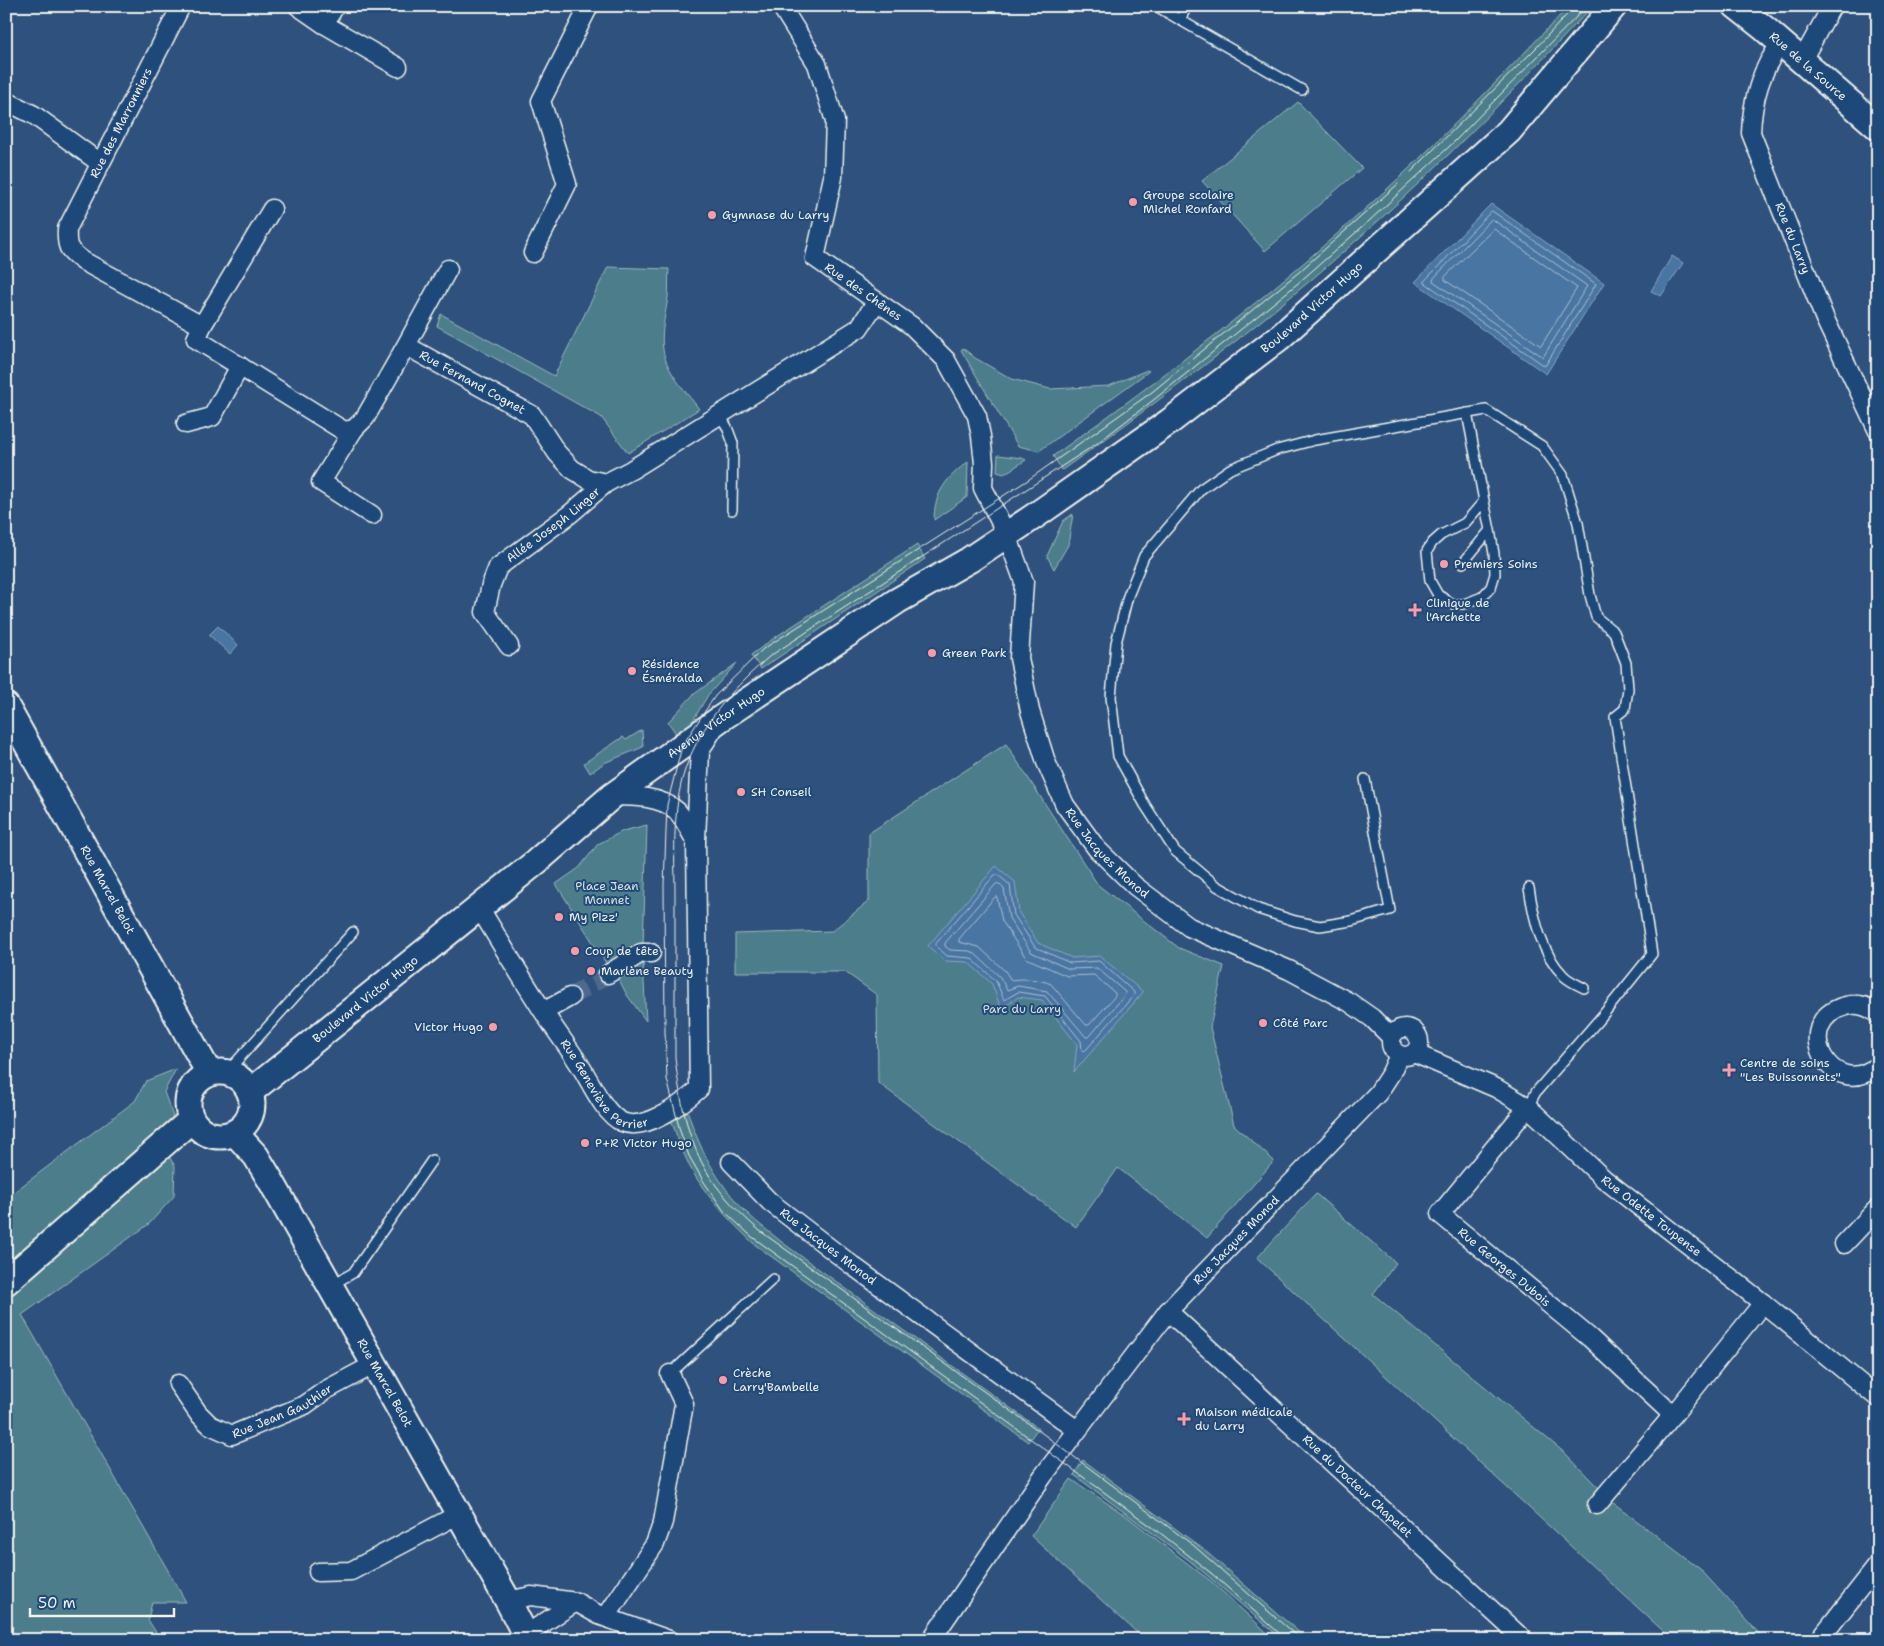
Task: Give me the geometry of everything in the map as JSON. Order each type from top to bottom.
[{"type":"main road","name":"Boulevard Victor Hugo","points":[[969,560],[1169,422],[1280,337],[1509,130],[1614,6]]},
{"type":"main road","name":"Rue de la Source","points":[[1736,6],[1878,127]]},
{"type":"main road","name":"Avenue Victor Hugo","points":[[479,907],[536,862],[612,796],[720,719],[897,600],[969,560]]},
{"type":"main road","name":"Rue Marcel Belot","points":[[6,706],[218,1073]]},
{"type":"main road","name":"Boulevard Victor Hugo","points":[[250,1092],[479,907]]},
{"type":"main road","points":[[218,1073],[237,1076],[245,1083],[250,1092],[252,1111],[243,1128],[235,1133],[215,1136],[197,1128],[191,1120],[188,1098],[192,1087],[200,1079],[218,1073]]},
{"type":"main road","points":[[6,1282],[191,1120]]},
{"type":"main road","name":"Rue Marcel Belot","points":[[235,1133],[256,1156],[266,1172],[527,1637]]},
{"type":"street","name":"Rue des Marronniers","points":[[181,6],[67,229],[66,242],[70,252],[83,261],[202,326]]},
{"type":"street","points":[[298,6],[324,24],[398,67]]},
{"type":"street","points":[[324,24],[335,6]]},
{"type":"street","points":[[533,254],[567,184],[541,102],[589,6]]},
{"type":"street","name":"Rue des Chênes","points":[[781,6],[817,64],[835,121],[833,177],[815,258],[912,326],[946,360],[977,416],[984,463],[983,488],[1007,535]]},
{"type":"street","name":"Rue du Larry","points":[[1832,6],[1807,51],[1791,51],[1772,55],[1764,70],[1752,117],[1751,133],[1825,319],[1878,431]]},
{"type":"street","points":[[6,101],[34,115],[100,163]]},
{"type":"street","points":[[272,209],[196,339],[344,431],[354,429]]},
{"type":"street","points":[[403,351],[448,269]]},
{"type":"street","points":[[606,483],[631,470],[859,328],[877,301]]},
{"type":"street","name":"Rue Fernand Cognet","points":[[372,515],[321,482],[354,429],[365,418],[403,351],[412,349],[532,415],[557,453],[572,469],[588,478],[606,483]]},
{"type":"street","points":[[186,424],[212,417],[240,366]]},
{"type":"street","name":"Allée Joseph Linger","points":[[509,646],[485,612],[491,585],[498,567],[570,514],[606,483]]},
{"type":"street","name":"Rue Jacques Monod","points":[[1007,535],[1024,582],[1019,658],[1030,711],[1046,762],[1065,805],[1098,849],[1136,886],[1188,927],[1289,970],[1349,1002],[1372,1018],[1391,1037]]},
{"type":"street","name":"Rue Geneviève Perrier","points":[[479,907],[544,1013],[607,1109],[616,1118],[630,1124],[648,1121],[682,1104],[699,1089],[696,842],[700,750],[720,719]]},
{"type":"street","name":"Rue Geneviève Perrier","points":[[612,796],[637,796],[650,799],[675,810],[683,819],[696,842]]},
{"type":"street","points":[[608,974],[641,953],[650,953]]},
{"type":"street","points":[[552,1007],[570,997]]},
{"type":"street","points":[[1878,1015],[1865,1006],[1851,1004],[1838,1008],[1827,1016],[1822,1023],[1818,1034],[1818,1044],[1820,1055],[1838,1073],[1850,1076],[1861,1075],[1878,1065]]},
{"type":"street","points":[[1405,1028],[1413,1030],[1418,1037],[1418,1046],[1406,1054],[1391,1048],[1391,1037],[1396,1030],[1405,1028]]},
{"type":"street","name":"Rue Jacques Monod","points":[[931,1640],[1043,1476],[1168,1311],[1378,1092],[1406,1054]]},
{"type":"street","name":"Rue Odette Toupense","points":[[1406,1054],[1496,1088],[1528,1107],[1604,1179],[1763,1303],[1878,1398]]},
{"type":"street","name":"Rue Georges Dubois","points":[[1528,1107],[1440,1214],[1590,1338],[1673,1415]]},
{"type":"street","name":"Rue Jacques Monod","points":[[731,1162],[770,1202],[853,1266],[1078,1430]]},
{"type":"street","points":[[1844,1244],[1878,1208]]},
{"type":"street","points":[[1597,1505],[1673,1415],[1763,1303]]},
{"type":"street","name":"Rue du Docteur Chapelet","points":[[1168,1311],[1524,1640]]},
{"type":"street","name":"Rue Jean Gauthier","points":[[178,1384],[198,1413],[210,1426],[232,1435],[305,1405],[326,1390],[375,1364]]},
{"type":"street","points":[[606,1617],[655,1544],[663,1522],[684,1404],[670,1374]]},
{"type":"street","points":[[318,1572],[350,1571],[459,1514]]},
{"type":"street","points":[[1819,1640],[1878,1565]]},
{"type":"street","points":[[508,1601],[531,1596],[576,1602],[599,1615],[669,1640]]},
{"type":"street","points":[[527,1637],[576,1602]]},
{"type":"lane","points":[[1156,6],[1302,90]]},
{"type":"lane","points":[[1180,20],[1187,6]]},
{"type":"lane","points":[[1365,779],[1390,910],[1351,921],[1320,926],[1295,921],[1258,909],[1217,886],[1175,851],[1145,805],[1118,756],[1111,697],[1116,643],[1128,596],[1144,556],[1201,489],[1230,469],[1277,450],[1315,440],[1486,410],[1542,446],[1563,475],[1578,523],[1590,595],[1596,617],[1614,632],[1626,663],[1628,689],[1625,709],[1615,717],[1652,954],[1602,1016],[1536,1092],[1528,1107]]},
{"type":"lane","points":[[1467,413],[1490,530],[1495,574],[1491,587],[1482,597],[1464,604],[1454,604],[1438,595],[1430,581],[1427,551],[1432,543],[1442,535],[1465,523],[1484,501]]},
{"type":"lane","points":[[720,415],[727,426],[733,443],[732,510]]},
{"type":"lane","points":[[1463,563],[1490,530]]},
{"type":"lane","points":[[1529,888],[1533,913],[1546,953],[1565,977],[1584,988]]},
{"type":"lane","points":[[218,1073],[236,1064],[353,932]]},
{"type":"lane","points":[[331,1285],[353,1273],[432,1160]]},
{"type":"lane","points":[[670,1374],[772,1279]]},
{"type":"green space","points":[[1569,6],[1587,6],[1590,9],[1523,80],[1384,216],[1250,330],[1062,470],[1053,456],[1139,394],[1223,329],[1346,227],[1456,123]]},
{"type":"green space","points":[[1298,102],[1362,168],[1265,251],[1202,181]]},
{"type":"green space","points":[[608,267],[669,269],[668,297],[662,337],[664,353],[673,374],[699,409],[628,453],[601,417],[437,326],[441,314],[554,376]]},
{"type":"green space","points":[[963,348],[975,358],[1012,379],[1050,389],[1109,386],[1147,370],[1149,371],[1039,451],[1018,446],[961,350]]},
{"type":"green space","points":[[998,455],[1026,460],[1004,474],[997,472]]},
{"type":"green space","points":[[968,462],[967,497],[934,520],[936,502],[943,486]]},
{"type":"green space","points":[[1073,514],[1068,545],[1054,569],[1047,556],[1063,521]]},
{"type":"green space","points":[[917,545],[925,559],[761,669],[751,655]]},
{"type":"green space","points":[[737,663],[708,695],[688,729],[677,735],[668,722],[693,695]]},
{"type":"green space","points":[[642,730],[643,747],[604,763],[590,773],[584,763],[623,737],[626,740]]},
{"type":"green space","name":"Parc du Larry","points":[[1006,744],[1098,885],[1179,948],[1224,966],[1210,1027],[1234,1125],[1274,1161],[1207,1238],[1118,1168],[1076,1227],[878,1083],[877,995],[845,972],[735,972],[735,934],[832,931],[869,901],[869,833]]},
{"type":"green space","name":"Place Jean Monnet","points":[[647,825],[643,946],[609,968],[556,884],[579,868],[598,844],[623,831]]},
{"type":"green space","points":[[643,962],[646,1021],[627,995],[618,978]]},
{"type":"green space","points":[[176,1069],[164,1092],[175,1122],[6,1271],[6,1198],[135,1101],[146,1081]]},
{"type":"green space","points":[[686,1106],[696,1136],[710,1164],[726,1189],[747,1213],[783,1243],[1038,1428],[1028,1442],[754,1244],[711,1198],[696,1178],[687,1161],[670,1117]]},
{"type":"green space","points":[[168,1155],[175,1166],[174,1196],[149,1224],[22,1315],[186,1602],[152,1602],[148,1620],[161,1640],[6,1640],[6,1291]]},
{"type":"green space","points":[[1316,1194],[1396,1263],[1373,1294],[1566,1454],[1611,1501],[1700,1569],[1765,1640],[1673,1640],[1257,1258]]},
{"type":"green space","points":[[1083,1460],[1203,1549],[1308,1640],[1283,1640],[1190,1561],[1074,1475]]},
{"type":"green space","points":[[1071,1479],[1125,1515],[1213,1583],[1275,1640],[1145,1640],[1031,1536]]},
{"type":"water","points":[[1491,204],[1604,283],[1546,374],[1415,282]]},
{"type":"water","points":[[1672,256],[1683,263],[1661,296],[1651,291]]},
{"type":"water","points":[[218,626],[238,645],[230,654],[209,635]]},
{"type":"water","points":[[996,866],[1015,882],[1019,913],[1038,943],[1072,958],[1100,956],[1143,992],[1074,1072],[1077,1044],[1042,1000],[1018,997],[1001,1009],[992,984],[968,962],[945,961],[928,946]]},
{"type":"tunnel","points":[[570,997],[608,974]]},
{"type":"tram line","points":[[1411,172],[1535,49],[1575,6]]},
{"type":"tram line","points":[[1301,1640],[1193,1545],[1046,1436],[760,1231],[736,1209],[715,1184],[698,1155],[692,1139],[683,1107],[675,1057],[675,828],[679,793],[689,759],[704,729],[723,703],[770,656],[1096,444],[1156,398],[1297,284],[1368,222],[1453,143],[1587,6]]},
{"type":"tram line","points":[[1287,1640],[1211,1573],[1159,1532],[751,1236],[724,1211],[689,1156],[680,1131],[667,1079],[664,885],[667,805],[682,746],[715,696],[763,649],[1028,480],[1152,392],[1299,272],[1398,184]]},
{"type":"place","name":"Groupe scolaire Michel Ronfard","points":[[1133,202]]},
{"type":"place","name":"Gymnase du Larry","points":[[712,215]]},
{"type":"place","name":"Premiers Soins","points":[[1444,564]]},
{"type":"place","name":"Clinique de l'Archette","points":[[1415,610]]},
{"type":"place","name":"Green Park","points":[[932,653]]},
{"type":"place","name":"Résidence Ésméralda","points":[[632,671]]},
{"type":"place","name":"SH Conseil","points":[[741,792]]},
{"type":"place","name":"My Pizz'","points":[[559,917]]},
{"type":"place","name":"Coup de tête","points":[[575,951]]},
{"type":"place","name":"Marlène Beauty","points":[[591,971]]},
{"type":"place","name":"Côté Parc","points":[[1263,1023]]},
{"type":"place","name":"Victor Hugo","points":[[493,1027]]},
{"type":"place","name":"Centre de soins \"Les Buissonnets\"","points":[[1729,1070]]},
{"type":"place","name":"P+R Victor Hugo","points":[[585,1143]]},
{"type":"place","name":"Crèche Larry'Bambelle","points":[[723,1380]]},
{"type":"place","name":"Maison médicale du Larry","points":[[1184,1419]]}]
